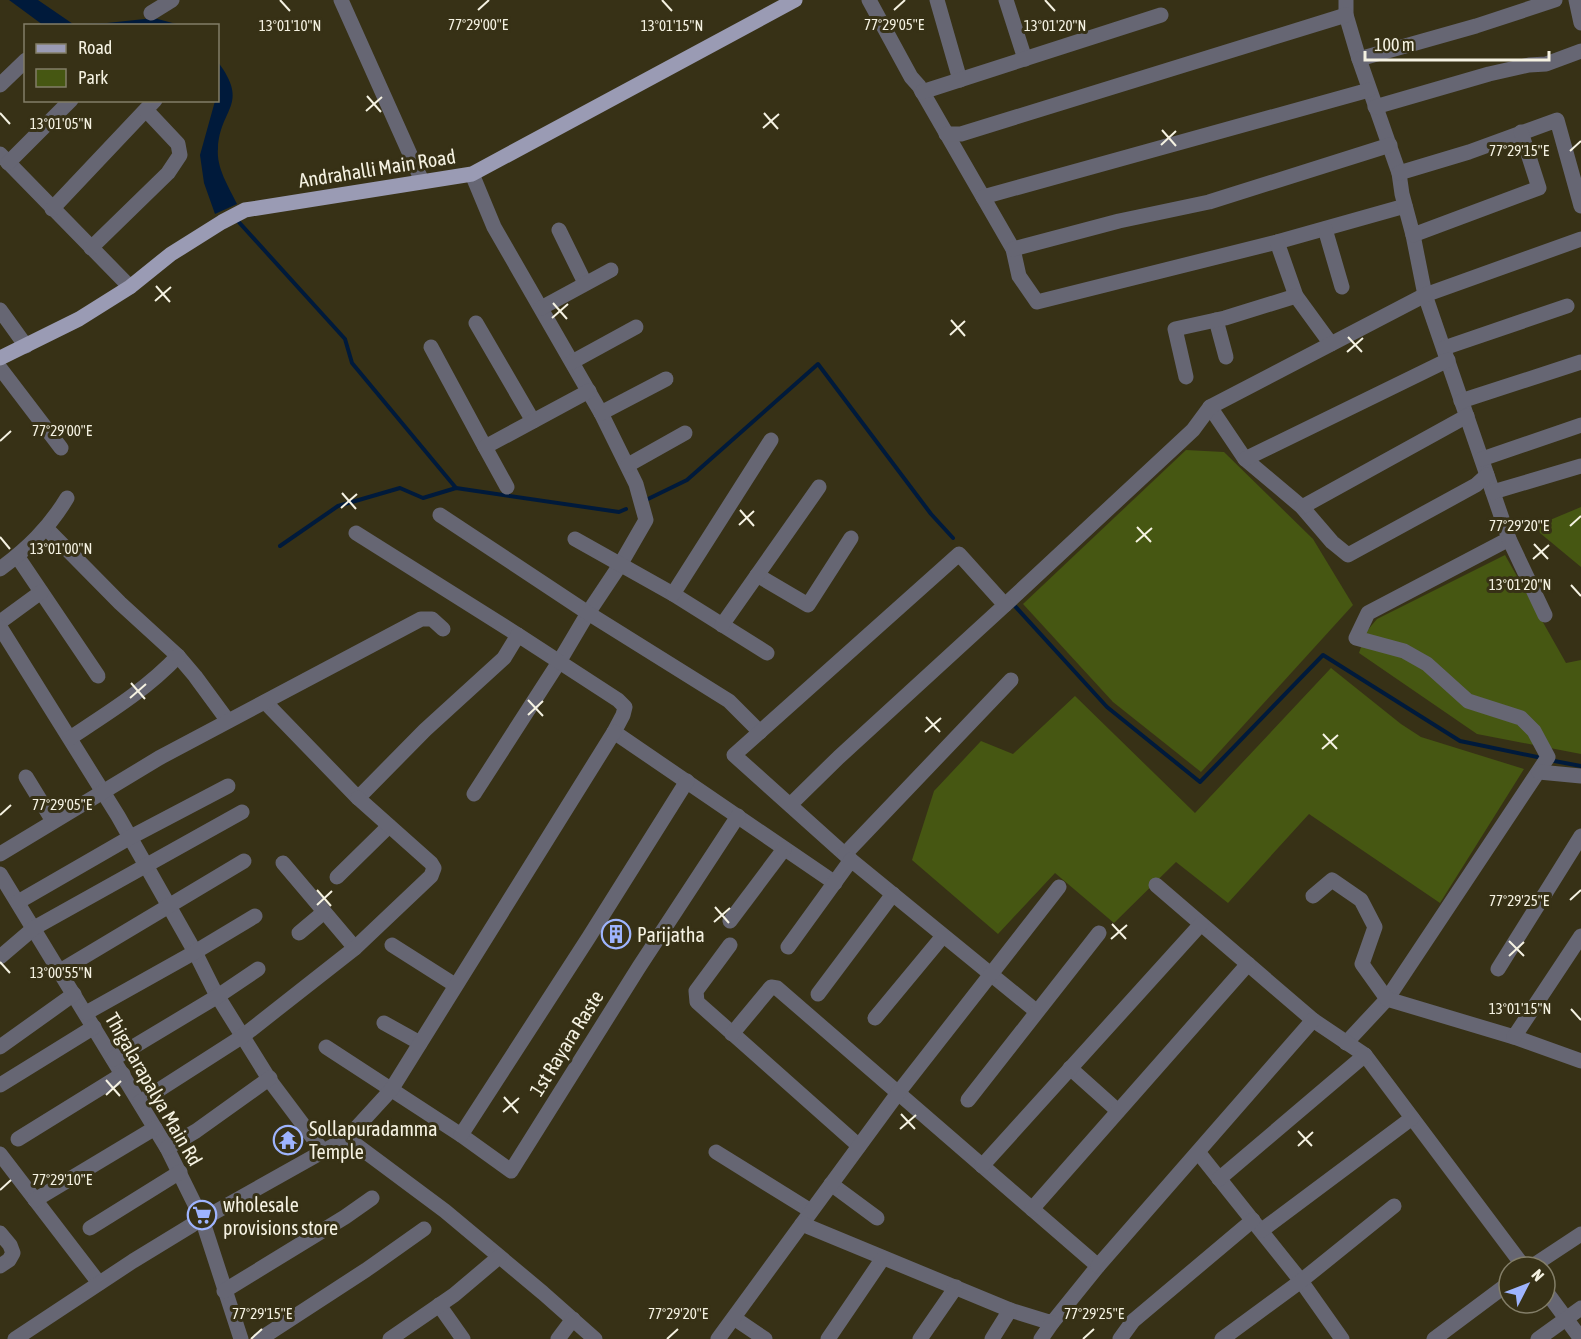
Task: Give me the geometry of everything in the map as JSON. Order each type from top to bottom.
[{"type":"main road","name":"Andrahalli Main Road","points":[[0,358],[79,320],[130,287],[171,254],[245,210],[472,174],[795,0]]},
{"type":"street","points":[[151,13],[171,0]]},
{"type":"street","points":[[341,0],[422,182]]},
{"type":"street","points":[[869,0],[911,77],[922,92],[1013,249],[1019,276],[1037,302],[1277,242],[1405,206]]},
{"type":"street","points":[[937,0],[960,80]]},
{"type":"street","points":[[1006,0],[1024,59]]},
{"type":"street","points":[[1359,59],[1476,26],[1555,0]]},
{"type":"street","points":[[1576,0],[1581,23]]},
{"type":"street","points":[[946,134],[961,134],[1346,4],[1359,59],[1399,172],[1425,295],[1509,539],[1545,615]]},
{"type":"street","points":[[922,92],[1161,15]]},
{"type":"street","points":[[1375,107],[1489,74],[1529,65],[1546,64],[1581,51]]},
{"type":"street","points":[[0,85],[24,62]]},
{"type":"street","points":[[982,197],[1369,90]]},
{"type":"street","points":[[69,102],[4,158],[130,287]]},
{"type":"street","points":[[52,209],[151,105],[178,144],[180,155],[168,173],[92,248]]},
{"type":"street","points":[[1399,172],[1469,152],[1557,120],[1581,206]]},
{"type":"street","points":[[1413,235],[1539,188],[1521,132]]},
{"type":"street","points":[[1013,249],[1119,221],[1209,202],[1390,145]]},
{"type":"street","points":[[472,174],[494,227],[589,391],[628,465],[636,484],[645,520],[620,565],[474,794]]},
{"type":"street","points":[[1325,229],[1342,287]]},
{"type":"street","points":[[559,230],[585,284]]},
{"type":"street","points":[[790,805],[839,757],[1186,437],[1210,407],[1425,295],[1581,239]]},
{"type":"street","points":[[1277,242],[1296,296],[1330,344]]},
{"type":"street","points":[[541,308],[611,270]]},
{"type":"street","points":[[1186,377],[1175,329],[1216,320],[1296,296]]},
{"type":"street","points":[[1245,459],[1446,354],[1567,306]]},
{"type":"street","points":[[0,310],[26,346]]},
{"type":"street","points":[[1216,320],[1226,357]]},
{"type":"street","points":[[476,323],[533,421]]},
{"type":"street","points":[[572,362],[636,327]]},
{"type":"street","points":[[432,347],[507,487]]},
{"type":"street","points":[[1302,507],[1464,409],[1581,362]]},
{"type":"street","points":[[0,368],[61,448]]},
{"type":"street","points":[[601,413],[666,379]]},
{"type":"street","points":[[485,447],[589,391]]},
{"type":"street","points":[[1210,407],[1245,459],[1302,507],[1332,542],[1348,555],[1476,485],[1487,475]]},
{"type":"street","points":[[1482,459],[1581,425]]},
{"type":"street","points":[[628,465],[685,433]]},
{"type":"street","points":[[673,594],[771,440]]},
{"type":"street","points":[[1493,492],[1581,466]]},
{"type":"street","points":[[722,625],[819,487]]},
{"type":"street","points":[[0,569],[46,528],[67,498]]},
{"type":"street","points":[[440,514],[588,613],[729,701],[760,732]]},
{"type":"street","points":[[46,528],[120,603],[178,656],[228,721]]},
{"type":"street","points":[[15,1339],[202,1219],[347,1138],[391,1090],[623,715],[625,707],[618,700],[356,533]]},
{"type":"street","points":[[757,575],[808,605],[851,538]]},
{"type":"street","points":[[575,539],[673,594],[767,653]]},
{"type":"street","points":[[1509,539],[1368,613],[1356,638],[1404,651],[1428,664],[1468,701],[1521,718],[1534,731],[1544,765]]},
{"type":"street","points":[[1005,605],[959,554],[734,755],[848,857],[1036,1011]]},
{"type":"street","points":[[17,556],[98,676]]},
{"type":"street","points":[[0,622],[41,592]]},
{"type":"street","points":[[0,854],[102,791],[228,721],[422,619],[432,619],[443,629]]},
{"type":"street","points":[[0,627],[147,866],[218,996],[289,1108],[322,1150]]},
{"type":"street","points":[[358,798],[425,730],[504,658],[518,635]]},
{"type":"street","points":[[70,738],[152,681],[178,656]]},
{"type":"street","points":[[788,947],[836,882],[848,857],[1011,680]]},
{"type":"street","points":[[140,1102],[243,1036],[355,948],[430,876],[434,868],[358,798],[265,702]]},
{"type":"street","points":[[614,732],[836,882]]},
{"type":"street","points":[[1544,765],[1581,776]]},
{"type":"street","points":[[1346,1043],[1387,999],[1544,765]]},
{"type":"street","points":[[26,777],[53,821]]},
{"type":"street","points":[[461,1135],[687,781]]},
{"type":"street","points":[[18,902],[129,838],[228,786]]},
{"type":"street","points":[[0,957],[34,928],[242,812]]},
{"type":"street","name":"1st Rayara Raste","points":[[326,1047],[461,1135],[511,1171],[639,967],[738,816]]},
{"type":"street","points":[[337,877],[390,826]]},
{"type":"street","points":[[1498,969],[1581,836]]},
{"type":"street","points":[[730,921],[784,849]]},
{"type":"street","points":[[60,971],[244,861]]},
{"type":"street","points":[[283,863],[355,948]]},
{"type":"street","name":"Thigalarapalya Main Rd","points":[[0,874],[140,1102],[180,1172],[202,1219],[241,1339]]},
{"type":"street","points":[[1313,896],[1332,880],[1361,900],[1375,927],[1362,964],[1387,999],[1514,1037],[1581,1061]]},
{"type":"street","points":[[1156,885],[1313,1020],[1365,1055],[1515,1255]]},
{"type":"street","points":[[718,1339],[898,1093],[1059,887]]},
{"type":"street","points":[[818,994],[893,894]]},
{"type":"street","points":[[299,933],[324,912]]},
{"type":"street","points":[[86,1013],[255,916]]},
{"type":"street","points":[[982,1166],[1201,924]]},
{"type":"street","points":[[968,1100],[1099,933]]},
{"type":"street","points":[[875,1018],[943,936]]},
{"type":"street","points":[[1514,1037],[1581,936]]},
{"type":"street","points":[[392,945],[455,985]]},
{"type":"street","points":[[730,945],[696,991],[697,1002],[859,1146]]},
{"type":"street","points":[[1032,1209],[1248,964]]},
{"type":"street","points":[[113,1059],[218,996],[258,969]]},
{"type":"street","points":[[732,1034],[771,987],[777,988],[1098,1266]]},
{"type":"street","points":[[0,1047],[74,994]]},
{"type":"street","points":[[1041,1339],[1098,1266],[1313,1020]]},
{"type":"street","points":[[384,1023],[420,1043]]},
{"type":"street","points":[[0,1085],[94,1027]]},
{"type":"street","points":[[1219,1179],[1365,1055]]},
{"type":"street","points":[[1070,1068],[1118,1111]]},
{"type":"street","points":[[18,1139],[123,1074]]},
{"type":"street","points":[[167,1148],[196,1131],[270,1078]]},
{"type":"street","points":[[1120,1339],[1133,1321],[1257,1225],[1412,1118]]},
{"type":"street","points":[[35,1200],[155,1128]]},
{"type":"street","points":[[347,1138],[445,1211],[595,1339]]},
{"type":"street","points":[[716,1152],[812,1211]]},
{"type":"street","points":[[1198,1152],[1301,1281],[1342,1339]]},
{"type":"street","points":[[0,1154],[99,1283]]},
{"type":"street","points":[[90,1228],[180,1172]]},
{"type":"street","points":[[831,1184],[877,1218]]},
{"type":"street","points":[[224,1291],[372,1198]]},
{"type":"street","points":[[1222,1339],[1301,1281],[1394,1206]]},
{"type":"street","points":[[802,1224],[1010,1310],[1052,1323]]},
{"type":"street","points":[[260,1339],[424,1229]]},
{"type":"street","points":[[0,1233],[10,1245],[13,1253],[9,1260],[0,1266]]},
{"type":"street","points":[[1549,1255],[1581,1234]]},
{"type":"street","points":[[394,1338],[500,1257]]},
{"type":"street","points":[[828,1339],[883,1258]]},
{"type":"street","points":[[920,1339],[956,1287]]},
{"type":"street","points":[[1434,1339],[1497,1292]]},
{"type":"street","points":[[439,1305],[463,1339]]},
{"type":"street","points":[[1557,1305],[1581,1339]]},
{"type":"street","points":[[1538,1339],[1581,1308]]},
{"type":"street","points":[[992,1339],[1010,1310]]},
{"type":"street","points":[[734,1318],[765,1339]]},
{"type":"street","points":[[558,1339],[573,1319]]},
{"type":"green space","points":[[1186,450],[1224,452],[1313,539],[1353,605],[1201,772],[1113,702],[1023,604]]},
{"type":"green space","points":[[1581,507],[1581,567],[1540,533],[1538,525]]},
{"type":"green space","points":[[1505,555],[1566,663],[1581,660],[1581,754],[1477,734],[1359,653],[1366,632],[1377,619]]},
{"type":"green space","points":[[1331,668],[1401,724],[1421,737],[1524,769],[1440,903],[1309,814],[1228,903],[1176,862],[1114,923],[1055,873],[998,934],[912,860],[934,791],[981,741],[1013,754],[1075,696],[1195,813]]},
{"type":"water","points":[[9,0],[38,0],[73,24],[42,24]]},
{"type":"water","points":[[154,18],[176,24],[73,24],[107,23]]},
{"type":"water","points":[[219,64],[232,88],[233,98],[220,135],[219,163],[237,204],[215,214],[204,183],[200,155],[215,102],[219,102]]},
{"type":"waterway","points":[[236,219],[345,339],[352,363],[456,488]]},
{"type":"waterway","points":[[648,499],[687,480],[818,364],[931,514],[953,538]]},
{"type":"waterway","points":[[280,546],[338,506],[400,488],[423,498],[456,488],[619,512],[626,509]]},
{"type":"waterway","points":[[1013,604],[1107,707],[1200,782],[1323,655],[1460,741],[1542,758]]},
{"type":"waterway","points":[[1549,760],[1581,766]]},
{"type":"place","name":"Parijatha","points":[[616,934]]},
{"type":"place","name":"Sollapuradamma Temple","points":[[288,1140]]},
{"type":"place","name":"wholesale provisions store","points":[[202,1215]]}]
